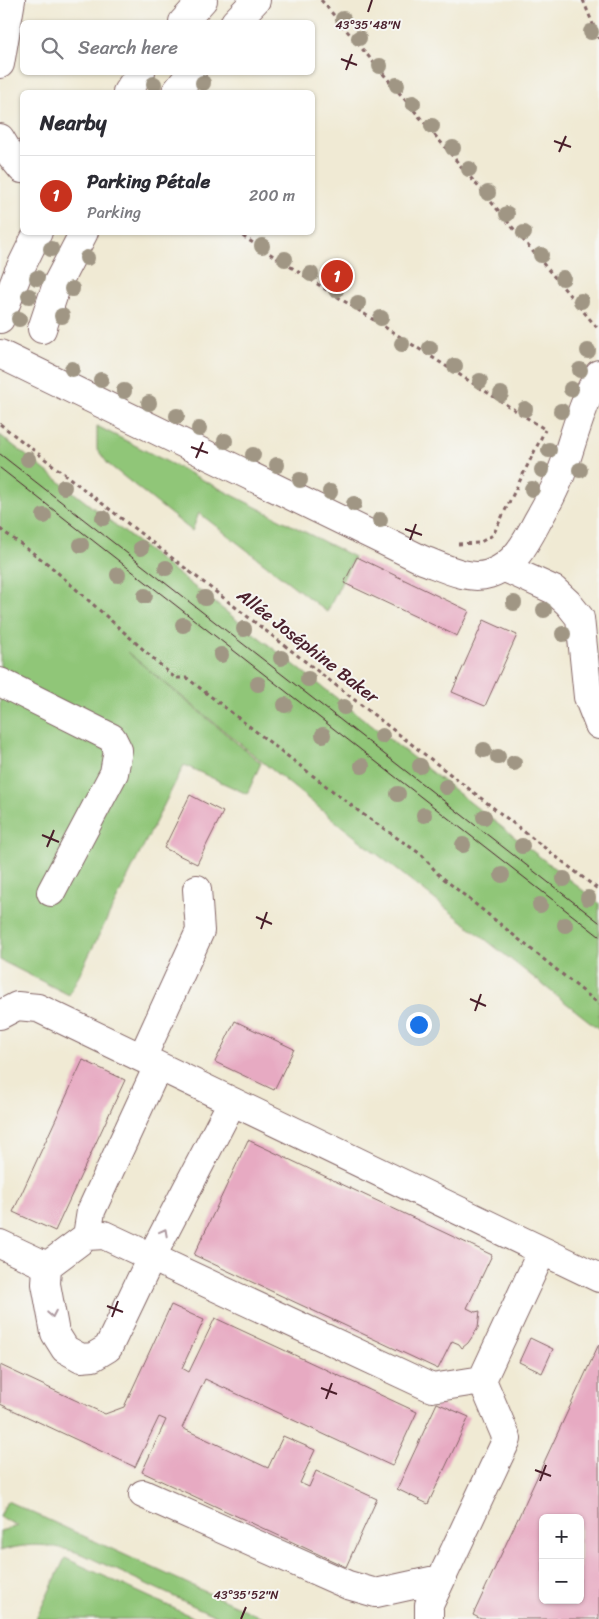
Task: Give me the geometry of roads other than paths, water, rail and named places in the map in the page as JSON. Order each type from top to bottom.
[{"type":"street","points":[[0,64],[11,0]]},
{"type":"street","points":[[185,20],[203,0]]},
{"type":"street","points":[[237,20],[256,0]]},
{"type":"street","points":[[128,90],[139,75]]},
{"type":"street","points":[[178,90],[190,75]]},
{"type":"street","points":[[0,138],[20,167]]},
{"type":"street","points":[[0,318],[18,273],[37,235]]},
{"type":"street","points":[[42,329],[57,284],[82,235]]},
{"type":"street","points":[[0,354],[423,560],[461,573],[478,576],[489,574],[503,567],[516,558],[526,544],[555,489],[576,426],[599,374]]},
{"type":"street","points":[[503,567],[554,590],[580,618],[588,697],[599,725]]},
{"type":"street","points":[[0,682],[112,738],[118,750],[114,774],[51,892]]},
{"type":"street","points":[[87,1236],[91,1211],[200,931],[197,889]]},
{"type":"street","points":[[0,1015],[17,1006],[38,1008],[599,1278]]},
{"type":"street","points":[[232,1102],[150,1258],[108,1348],[93,1357],[81,1358],[65,1349],[55,1333],[46,1284],[47,1266],[87,1236],[104,1235],[150,1258],[432,1388],[482,1380]]},
{"type":"street","points":[[0,1244],[47,1266]]},
{"type":"street","points":[[429,1619],[429,1606],[440,1579],[507,1439],[482,1380],[542,1251]]},
{"type":"street","points":[[143,1494],[357,1587],[376,1592],[440,1579]]},
{"type":"tram line","points":[[0,454],[599,922]]},
{"type":"tram line","points":[[0,468],[599,936]]},
{"type":"place","name":"Parking Pétale","points":[[337,276]]}]
